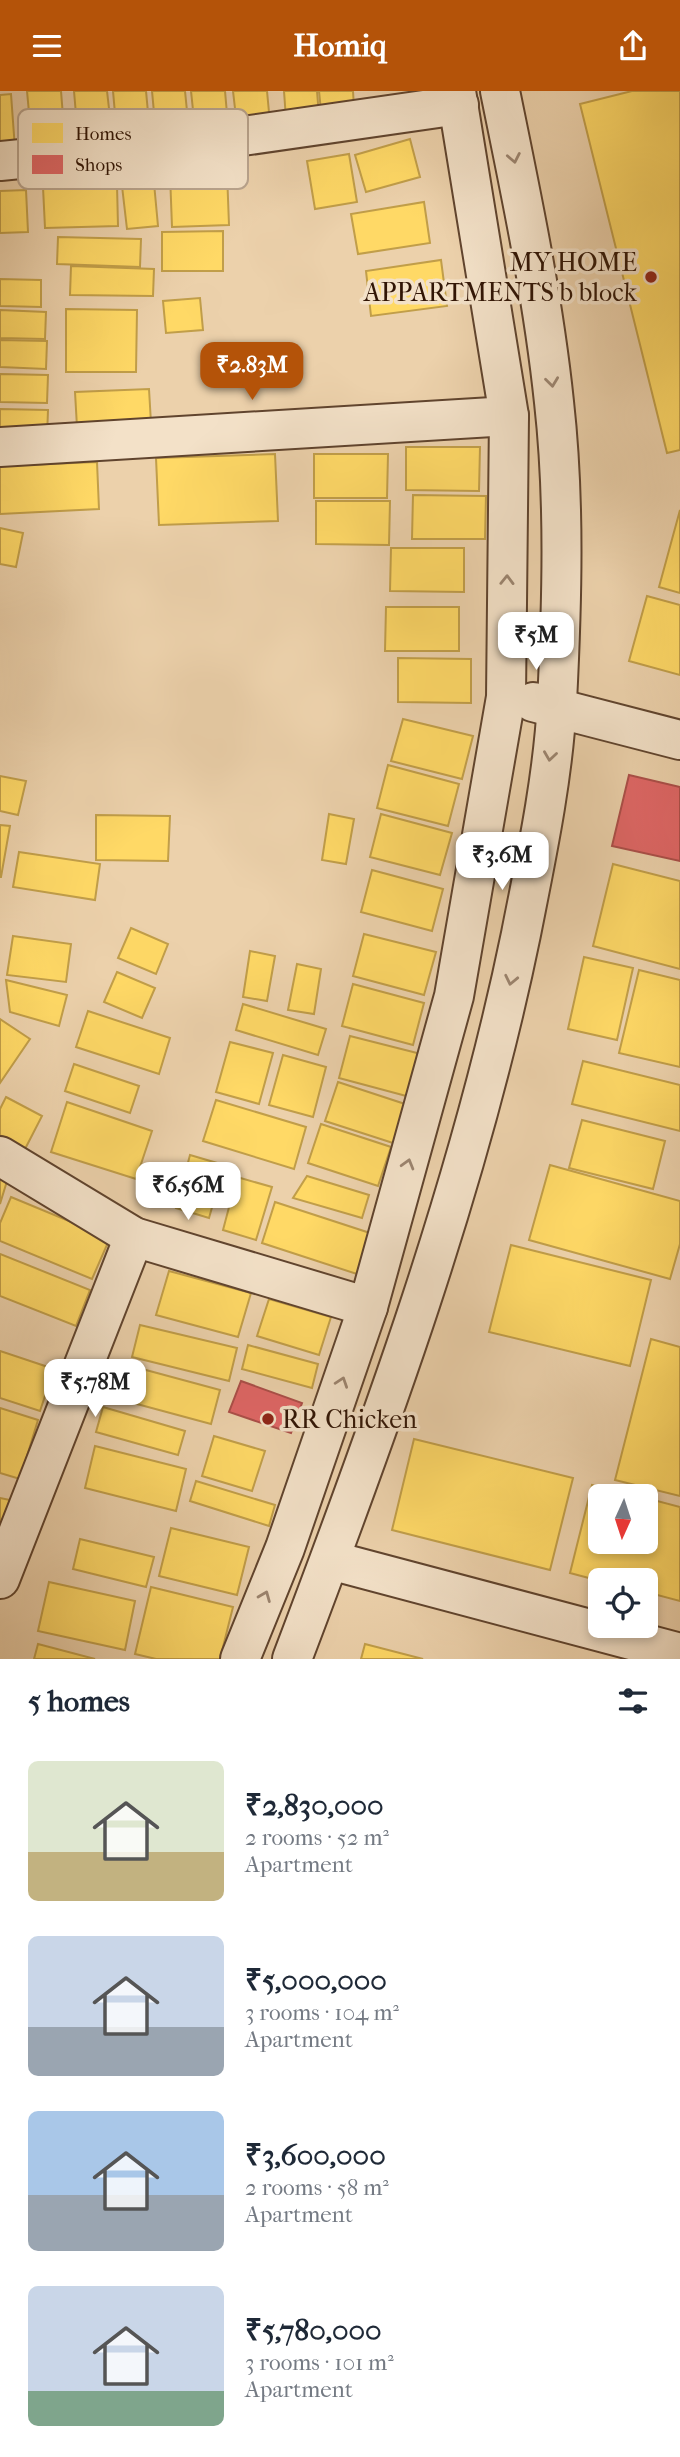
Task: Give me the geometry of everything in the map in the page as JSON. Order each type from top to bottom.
[{"type":"street","points":[[292,1659],[330,1560],[454,1202],[501,1026],[537,853],[557,706],[560,514],[555,406],[539,280],[500,91]]},
{"type":"street","points":[[240,1659],[285,1548],[368,1307],[454,996],[506,697],[509,416],[457,98],[248,135]]},
{"type":"street","points":[[0,161],[18,159]]},
{"type":"street","points":[[0,447],[509,416]]},
{"type":"street","points":[[506,697],[557,706],[680,740]]},
{"type":"street","points":[[0,1156],[134,1237],[368,1307]]},
{"type":"street","points":[[0,1579],[134,1237]]},
{"type":"street","points":[[330,1560],[680,1653]]},
{"type":"building: Homes","points":[[27,91],[61,91],[62,109],[29,109]]},
{"type":"building: Homes","points":[[74,91],[107,91],[109,109],[76,109]]},
{"type":"building: Homes","points":[[113,91],[146,91],[148,109],[115,109]]},
{"type":"building: Homes","points":[[152,91],[185,91],[187,109],[154,109]]},
{"type":"building: Homes","points":[[191,91],[225,91],[227,109],[193,109]]},
{"type":"building: Homes","points":[[233,91],[267,91],[270,123],[248,125],[248,109],[235,109]]},
{"type":"building: Homes","points":[[284,91],[317,91],[319,116],[286,119]]},
{"type":"building: Homes","points":[[319,91],[353,91],[354,108],[321,111]]},
{"type":"building: Homes","name":"MY HOME APPARTMENTS b block","points":[[632,91],[680,91],[680,450],[667,453],[580,104]]},
{"type":"building: Homes","points":[[11,94],[15,149],[0,150],[0,95]]},
{"type":"building: Homes","points":[[410,139],[420,177],[366,192],[355,155]]},
{"type":"building: Homes","points":[[349,154],[357,202],[315,209],[307,161]]},
{"type":"building: Homes","points":[[43,189],[117,189],[118,226],[45,228]]},
{"type":"building: Homes","points":[[122,189],[155,189],[158,226],[127,229]]},
{"type":"building: Homes","points":[[171,189],[228,189],[229,225],[172,227]]},
{"type":"building: Homes","points":[[26,190],[28,232],[0,233],[0,191]]},
{"type":"building: Homes","points":[[424,202],[430,243],[358,254],[351,214]]},
{"type":"building: Homes","points":[[223,231],[223,271],[162,271],[162,232]]},
{"type":"building: Homes","points":[[58,237],[141,239],[140,267],[57,264]]},
{"type":"building: Homes","points":[[441,260],[447,306],[371,316],[366,271]]},
{"type":"building: Homes","points":[[71,266],[154,269],[153,296],[70,295]]},
{"type":"building: Homes","points":[[0,279],[41,280],[41,307],[0,306]]},
{"type":"building: Homes","points":[[200,298],[203,330],[166,333],[163,301]]},
{"type":"building: Homes","points":[[66,309],[137,310],[136,372],[66,372]]},
{"type":"building: Homes","points":[[0,310],[46,312],[45,339],[0,338]]},
{"type":"building: Homes","points":[[0,340],[47,341],[46,369],[0,367]]},
{"type":"building: Homes","points":[[0,374],[48,375],[47,403],[0,402]]},
{"type":"building: Homes","points":[[149,389],[151,423],[77,427],[75,392]]},
{"type":"building: Homes","points":[[0,409],[48,410],[47,437],[0,436]]},
{"type":"building: Homes","points":[[406,447],[480,447],[479,491],[406,490]]},
{"type":"building: Homes","points":[[275,454],[278,521],[159,525],[156,458]]},
{"type":"building: Homes","points":[[314,454],[388,454],[387,498],[314,498]]},
{"type":"building: Homes","points":[[97,462],[99,509],[0,514],[0,466]]},
{"type":"building: Homes","points":[[413,495],[486,496],[485,539],[412,539]]},
{"type":"building: Homes","points":[[316,501],[390,501],[389,545],[316,544]]},
{"type":"building: Homes","points":[[680,510],[680,593],[659,587]]},
{"type":"building: Homes","points":[[0,528],[23,533],[16,567],[0,564]]},
{"type":"building: Homes","points":[[391,548],[464,548],[464,592],[390,591]]},
{"type":"building: Homes","points":[[647,596],[680,605],[680,675],[629,661]]},
{"type":"building: Homes","points":[[386,607],[459,607],[459,651],[385,651]]},
{"type":"building: Homes","points":[[398,658],[471,659],[471,703],[398,702]]},
{"type":"building: Homes","points":[[403,719],[473,736],[462,779],[391,761]]},
{"type":"building: Homes","points":[[388,765],[459,784],[448,826],[377,808]]},
{"type":"building: Homes","points":[[0,776],[26,781],[18,815],[0,811]]},
{"type":"building: Homes","points":[[329,814],[354,819],[346,864],[322,860]]},
{"type":"building: Homes","points":[[381,814],[452,833],[440,875],[370,857]]},
{"type":"building: Homes","points":[[96,815],[170,816],[168,861],[96,860]]},
{"type":"building: Homes","points":[[0,825],[10,826],[1,877],[0,877]]},
{"type":"building: Homes","points":[[19,852],[100,864],[95,900],[13,887]]},
{"type":"building: Homes","points":[[613,864],[680,881],[680,969],[593,946]]},
{"type":"building: Homes","points":[[372,870],[443,889],[432,931],[361,912]]},
{"type":"building: Homes","points":[[131,928],[168,944],[156,974],[118,958]]},
{"type":"building: Homes","points":[[364,934],[436,952],[424,995],[353,976]]},
{"type":"building: Homes","points":[[13,936],[71,944],[66,982],[7,975]]},
{"type":"building: Homes","points":[[250,951],[275,956],[267,1001],[243,997]]},
{"type":"building: Homes","points":[[584,957],[633,968],[617,1040],[568,1029]]},
{"type":"building: Homes","points":[[297,964],[321,969],[314,1014],[288,1010]]},
{"type":"building: Homes","points":[[639,970],[680,980],[680,1067],[619,1053]]},
{"type":"building: Homes","points":[[117,972],[155,988],[142,1018],[104,1002]]},
{"type":"building: Homes","points":[[6,980],[67,995],[59,1026],[10,1012]]},
{"type":"building: Homes","points":[[353,984],[424,1003],[413,1045],[342,1026]]},
{"type":"building: Homes","points":[[243,1004],[326,1029],[318,1055],[236,1030]]},
{"type":"building: Homes","points":[[88,1011],[170,1038],[159,1074],[76,1047]]},
{"type":"building: Homes","points":[[0,1019],[30,1039],[0,1083]]},
{"type":"building: Homes","points":[[350,1036],[421,1054],[410,1097],[339,1078]]},
{"type":"building: Homes","points":[[230,1042],[273,1053],[259,1104],[216,1092]]},
{"type":"building: Homes","points":[[283,1055],[326,1067],[313,1117],[269,1105]]},
{"type":"building: Homes","points":[[583,1061],[680,1085],[680,1131],[572,1104]]},
{"type":"building: Homes","points":[[74,1064],[139,1086],[130,1113],[65,1091]]},
{"type":"building: Homes","points":[[338,1082],[408,1105],[396,1144],[325,1121]]},
{"type":"building: Homes","points":[[6,1097],[42,1116],[25,1149],[0,1135],[0,1109]]},
{"type":"building: Homes","points":[[216,1100],[306,1127],[294,1169],[203,1141]]},
{"type":"building: Homes","points":[[67,1102],[152,1131],[136,1179],[51,1152]]},
{"type":"building: Homes","points":[[582,1120],[665,1141],[653,1189],[569,1168]]},
{"type":"building: Homes","points":[[321,1124],[391,1147],[378,1186],[308,1163]]},
{"type":"building: Homes","points":[[190,1155],[224,1165],[209,1218],[176,1208]]},
{"type":"building: Homes","points":[[0,1165],[11,1168],[0,1204]]},
{"type":"building: Homes","points":[[550,1165],[680,1201],[680,1244],[670,1279],[529,1240]]},
{"type":"building: Homes","points":[[307,1176],[369,1195],[362,1218],[293,1198]]},
{"type":"building: Homes","points":[[237,1177],[272,1187],[256,1240],[223,1230]]},
{"type":"building: Homes","points":[[11,1197],[110,1238],[92,1279],[0,1241],[0,1223]]},
{"type":"building: Homes","points":[[275,1202],[373,1234],[360,1275],[262,1243]]},
{"type":"building: Homes","points":[[511,1245],[651,1280],[630,1366],[489,1332]]},
{"type":"building: Homes","points":[[0,1254],[90,1290],[76,1326],[0,1296]]},
{"type":"building: Homes","points":[[169,1271],[251,1293],[238,1337],[156,1315]]},
{"type":"building: Homes","points":[[269,1299],[331,1317],[319,1355],[257,1336]]},
{"type":"building: Homes","points":[[140,1325],[237,1348],[229,1381],[132,1357]]},
{"type":"building: Homes","points":[[651,1339],[680,1347],[680,1496],[658,1491],[658,1484],[631,1484],[615,1480]]},
{"type":"building: Homes","points":[[248,1345],[318,1364],[312,1388],[242,1369]]},
{"type":"building: Homes","points":[[0,1351],[54,1369],[40,1411],[0,1398]]},
{"type":"building: Homes","points":[[120,1363],[220,1390],[211,1424],[111,1397]]},
{"type":"building: Homes","points":[[103,1407],[185,1431],[178,1455],[96,1432]]},
{"type":"building: Homes","points":[[0,1408],[38,1420],[20,1479],[0,1473]]},
{"type":"building: Homes","points":[[214,1436],[265,1451],[252,1491],[202,1476]]},
{"type":"building: Homes","points":[[414,1439],[573,1478],[550,1570],[392,1530]]},
{"type":"building: Homes","points":[[95,1446],[186,1469],[176,1511],[85,1488]]},
{"type":"building: Homes","points":[[196,1481],[275,1505],[269,1526],[190,1501]]},
{"type":"building: Homes","points":[[0,1498],[10,1500],[0,1545]]},
{"type":"building: Homes","points":[[588,1501],[588,1554],[658,1554],[658,1501],[680,1507],[680,1601],[658,1595],[658,1568],[588,1568],[588,1578],[570,1573]]},
{"type":"building: Homes","points":[[171,1528],[249,1547],[237,1595],[159,1576]]},
{"type":"building: Homes","points":[[80,1539],[154,1557],[146,1587],[73,1569]]},
{"type":"building: Homes","points":[[49,1582],[135,1601],[125,1650],[38,1631]]},
{"type":"building: Homes","points":[[151,1587],[233,1607],[220,1659],[156,1659],[135,1654]]},
{"type":"building: Homes","points":[[38,1644],[95,1659],[34,1659]]},
{"type":"building: Homes","points":[[365,1644],[423,1659],[361,1659]]},
{"type":"building: Shops","points":[[629,775],[680,787],[680,861],[612,846]]},
{"type":"building: Shops","points":[[241,1381],[302,1403],[291,1433],[229,1412]]},
{"type":"place","name":"MY HOME APPARTMENTS b block","points":[[651,277]]},
{"type":"place","name":"RR Chicken","points":[[268,1419]]}]
